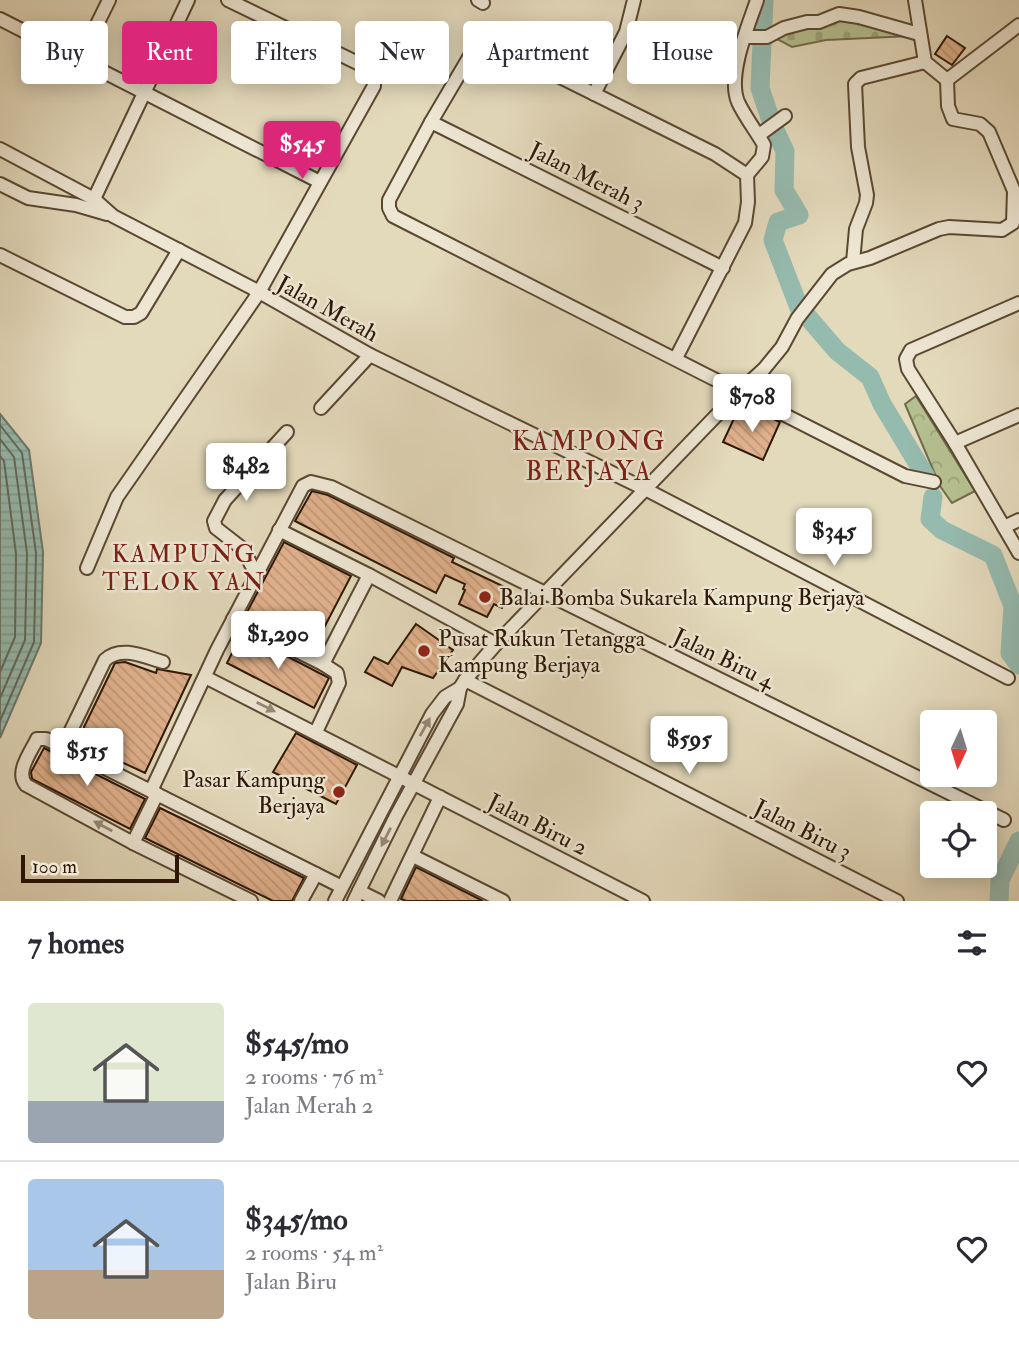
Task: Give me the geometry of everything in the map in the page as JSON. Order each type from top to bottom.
[{"type":"street","points":[[99,21],[109,0]]},
{"type":"street","points":[[94,199],[188,0]]},
{"type":"street","points":[[87,568],[117,497],[258,294],[374,86],[374,76],[370,69],[228,0]]},
{"type":"street","points":[[594,94],[626,33],[634,0]]},
{"type":"street","points":[[676,358],[745,223],[748,202],[747,175],[765,152],[762,133],[739,104],[735,92],[736,70],[749,37],[757,0]]},
{"type":"street","points":[[335,901],[398,775],[444,697],[462,684],[496,644],[645,488],[739,391],[764,369],[782,347],[797,319],[825,281],[838,269],[853,262],[870,258],[939,229],[961,227],[1002,230],[1013,222],[1014,191],[989,132],[980,124],[953,119],[948,106],[947,80],[925,62],[915,0]]},
{"type":"street","points":[[749,37],[767,37],[784,28],[819,22],[839,14],[919,34]]},
{"type":"street","points":[[0,19],[21,30]]},
{"type":"street","points":[[947,80],[1019,25]]},
{"type":"street","points":[[747,175],[715,154],[489,42],[474,49],[389,200],[389,208],[393,216],[905,475],[934,482]]},
{"type":"street","points":[[853,262],[856,229],[867,195],[858,147],[855,84],[861,78],[925,62]]},
{"type":"street","points":[[108,73],[320,182]]},
{"type":"street","points":[[762,133],[782,120]]},
{"type":"street","name":"Jalan Merah 3","points":[[431,122],[723,268]]},
{"type":"street","name":"Jalan Merah","points":[[0,149],[94,199],[113,216],[253,288],[258,294],[370,355],[645,488],[1008,678]]},
{"type":"street","points":[[0,184],[28,198],[76,205],[113,216]]},
{"type":"street","points":[[0,254],[125,317],[134,317],[141,313],[179,250]]},
{"type":"street","points":[[1019,303],[911,350],[905,359],[908,369],[1019,553]]},
{"type":"street","points":[[321,408],[370,355]]},
{"type":"street","points":[[955,443],[1019,415]]},
{"type":"street","points":[[256,574],[243,549],[216,528],[214,521],[226,500],[287,432]]},
{"type":"street","name":"Jalan Biru 4","points":[[279,530],[303,486],[311,482],[331,487],[1004,820]]},
{"type":"street","points":[[1004,527],[1019,520]]},
{"type":"street","points":[[133,842],[205,677],[279,530],[496,644]]},
{"type":"street","points":[[323,664],[369,575]]},
{"type":"street","points":[[233,619],[337,673],[339,682],[316,732]]},
{"type":"street","points":[[63,747],[105,660],[111,655],[128,653],[163,662]]},
{"type":"street","name":"Jalan Biru 2","points":[[205,677],[643,901]]},
{"type":"street","points":[[379,901],[356,896],[457,704],[462,684]]},
{"type":"street","name":"Jalan Biru 3","points":[[462,684],[898,901]]},
{"type":"street","points":[[251,901],[26,785],[21,772],[37,739],[46,739],[63,747],[342,887]]},
{"type":"street","points":[[390,901],[440,797]]},
{"type":"street","points":[[413,856],[503,901]]},
{"type":"street","points":[[301,901],[316,874]]},
{"type":"green space","points":[[839,17],[911,36],[826,40],[792,47],[775,38],[779,32]]},
{"type":"green space","points":[[916,396],[975,491],[952,503],[940,486],[905,404]]},
{"type":"water","points":[[0,414],[29,450],[43,552],[41,643],[0,738]]},
{"type":"building","points":[[947,36],[965,48],[952,65],[935,54]]},
{"type":"building","points":[[757,411],[780,422],[763,460],[723,442],[737,412],[753,419]]},
{"type":"building","points":[[312,491],[328,495],[454,558],[452,562],[511,590],[502,608],[494,604],[487,617],[459,604],[465,584],[445,575],[436,593],[295,521]]},
{"type":"building","points":[[284,542],[351,576],[314,647],[246,614]]},
{"type":"building","name":"Pusat Rukun Tetangga Kampung Berjaya","points":[[416,624],[453,650],[433,678],[402,667],[392,686],[365,672],[374,657],[388,664]]},
{"type":"building","points":[[242,633],[329,678],[314,708],[227,663]]},
{"type":"building","points":[[125,662],[156,673],[157,669],[191,675],[145,773],[115,759],[117,755],[87,743],[84,727],[115,663]]},
{"type":"building","points":[[296,733],[357,765],[336,804],[273,772]]},
{"type":"building","points":[[44,748],[145,799],[130,829],[32,779],[31,772]]},
{"type":"building","points":[[160,808],[304,878],[292,901],[273,901],[145,838]]},
{"type":"building","points":[[416,867],[483,901],[401,899]]},
{"type":"waterway","points":[[764,0],[760,88],[772,124],[785,151],[784,190],[799,215],[778,222],[773,240],[800,310]]},
{"type":"waterway","points":[[807,316],[837,351],[870,377],[882,404],[926,477]]},
{"type":"waterway","points":[[933,497],[930,519],[942,530],[993,555],[1013,606],[1010,653],[1019,665]]},
{"type":"waterway","points":[[999,901],[1000,880],[1019,841]]},
{"type":"place","name":"Balai Bomba Sukarela Kampung Berjaya","points":[[485,597]]},
{"type":"place","name":"Pusat Rukun Tetangga Kampung Berjaya","points":[[424,651]]},
{"type":"place","name":"Pasar Kampung Berjaya","points":[[339,792]]},
{"type":"district","name":"KAMPONG BERJAYA","points":[[589,456]]},
{"type":"district","name":"KAMPUNG TELOK YAN","points":[[184,568]]}]
